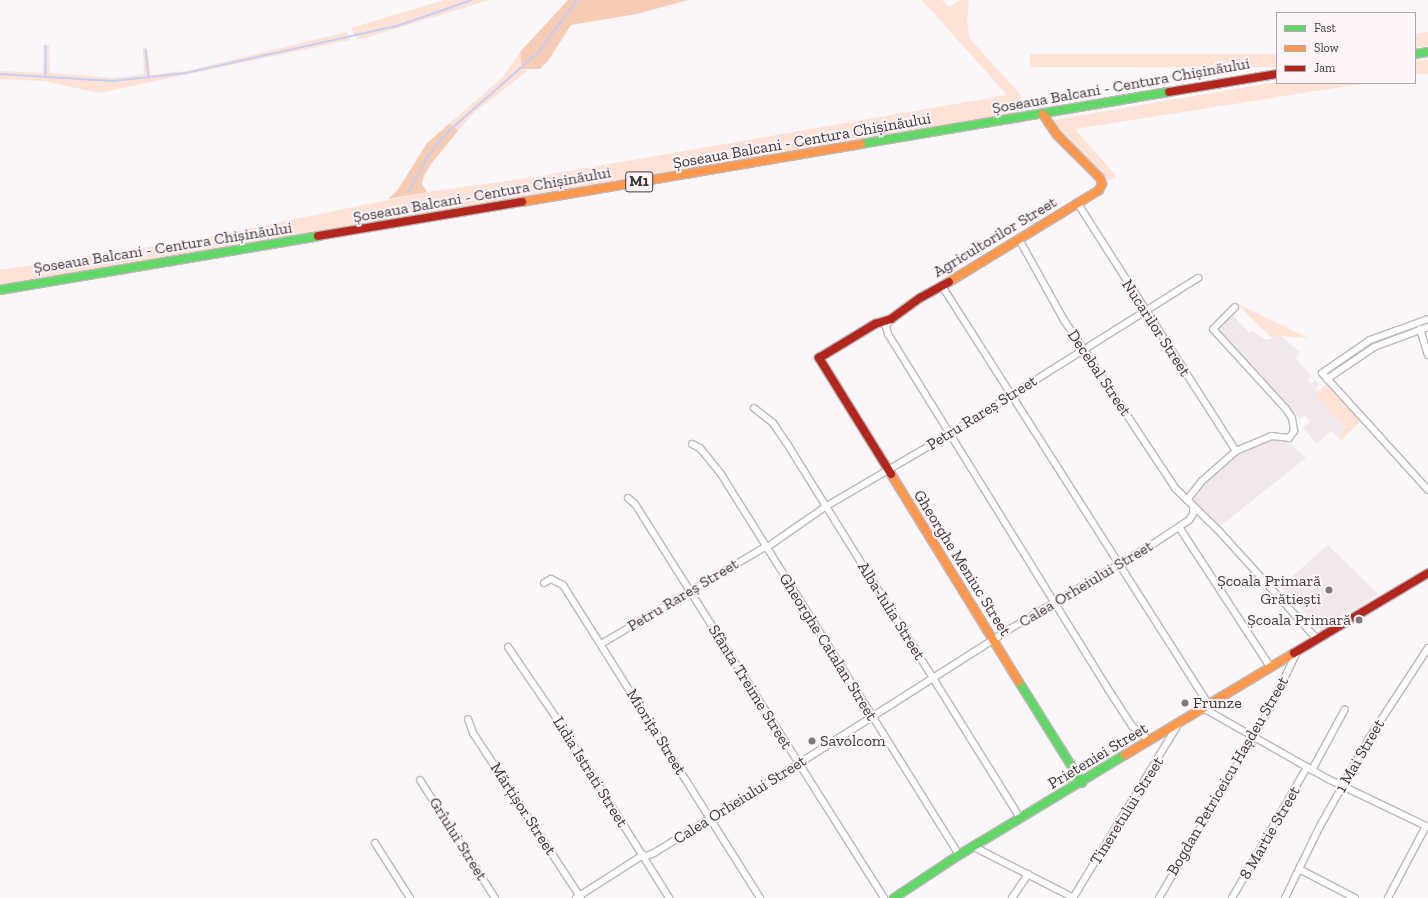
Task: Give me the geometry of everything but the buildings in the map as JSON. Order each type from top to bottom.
[{"type":"main road","points":[[1416,54],[1428,52]]},
{"type":"main road","name":"Șoseaua Balcani - Centura Chișinăului","points":[[0,290],[1276,74]]},
{"type":"main road","name":"Agricultorilor Street","points":[[819,358],[875,324],[891,319],[942,286],[1020,241],[1099,190],[1102,184],[1100,178],[1057,134],[1043,114]]},
{"type":"main road","name":"Gheorghe Meniuc Street","points":[[819,358],[1082,783]]},
{"type":"main road","name":"Prieteniei Street","points":[[894,898],[959,856],[1428,573]]},
{"type":"street","name":"Nucarilor Street","points":[[1078,204],[1236,450]]},
{"type":"street","name":"Decebal Street","points":[[1020,241],[1055,307],[1085,350],[1157,463],[1175,488],[1187,500]]},
{"type":"street","name":"Petru Rareș Street","points":[[601,644],[765,548],[825,507],[950,433],[1146,312],[1198,278]]},
{"type":"street","points":[[942,286],[1010,395],[1119,563],[1206,706],[1309,769],[1427,826],[1388,898]]},
{"type":"street","points":[[1235,308],[1213,329],[1292,418],[1294,431],[1289,438],[1271,436],[1236,450],[1202,481],[1187,500],[1318,640]]},
{"type":"street","points":[[1428,318],[1370,340],[1322,373],[1428,490]]},
{"type":"street","points":[[891,319],[886,331],[1132,726],[1150,741]]},
{"type":"street","points":[[1327,379],[1374,347],[1428,327]]},
{"type":"street","points":[[1420,329],[1428,355]]},
{"type":"street","name":"Alba-Iulia Street","points":[[754,408],[773,423],[1020,819]]},
{"type":"street","name":"Gheorghe Catalan Street","points":[[692,444],[700,448],[721,474],[765,548],[959,856]]},
{"type":"street","name":"Sfânta Treime Street","points":[[628,498],[635,504],[884,898]]},
{"type":"street","name":"Calea Orheiului Street","points":[[579,897],[643,856],[654,853],[709,817],[798,764],[934,679],[993,640],[1179,528],[1193,514],[1193,506]]},
{"type":"street","points":[[1179,528],[1272,668]]},
{"type":"street","name":"Miorița Street","points":[[544,582],[551,579],[563,585],[760,898]]},
{"type":"street","name":"Lidia Istrati Street","points":[[508,647],[552,710],[669,898]]},
{"type":"street","name":"1 Mai Street","points":[[1284,898],[1342,786],[1428,648]]},
{"type":"street","name":"Bogdan Petriceicu Hașdeu Street","points":[[1159,898],[1253,736],[1296,654]]},
{"type":"street","name":"8 Martie Street","points":[[1232,898],[1345,709]]},
{"type":"street","name":"Mărțișor Street","points":[[468,719],[473,733],[579,897]]},
{"type":"street","name":"Tineretului Street","points":[[1073,898],[1179,723]]},
{"type":"street","name":"Grîului Street","points":[[420,780],[495,898]]},
{"type":"street","points":[[375,843],[410,898]]},
{"type":"street","points":[[974,847],[1073,898]]},
{"type":"street","points":[[1299,869],[1355,898]]},
{"type":"street","points":[[1012,898],[1028,874]]},
{"type":"shaded area","points":[[444,0],[489,0],[365,38],[357,39],[351,28]]},
{"type":"shaded area","points":[[568,0],[688,0],[637,14],[571,25],[548,61],[540,69],[522,69],[520,52]]},
{"type":"shaded area","points":[[922,0],[942,0],[949,7],[960,0],[969,0],[967,21],[969,38],[1021,95],[1020,115],[0,287],[0,270],[193,240],[427,192],[535,177],[1007,95]]},
{"type":"shaded area","points":[[347,32],[350,40],[99,93],[44,81],[0,79],[0,71],[43,73],[44,45],[49,45],[50,73],[113,78],[144,75],[143,48],[147,47],[151,75],[186,71]]},
{"type":"shaded area","points":[[1428,32],[1428,46],[1416,48],[1416,34]]},
{"type":"shaded area","points":[[520,52],[522,69],[527,71],[475,112],[458,131],[450,123],[502,78]]},
{"type":"shaded area","points":[[1030,54],[1276,54],[1276,67],[1030,67]]},
{"type":"shaded area","points":[[1416,60],[1428,60],[1428,74],[1416,74]]},
{"type":"shaded area","points":[[1276,82],[1276,84],[1361,84],[1075,129],[1116,176],[1108,181],[1060,132],[1054,120]]},
{"type":"shaded area","points":[[450,123],[458,131],[431,164],[424,176],[422,184],[427,192],[388,199],[397,191],[427,143]]},
{"type":"shaded area","points":[[1236,303],[1308,338],[1281,336],[1272,338]]},
{"type":"shaded area","points":[[1232,314],[1249,333],[1253,331],[1265,340],[1281,336],[1300,352],[1295,358],[1312,376],[1307,380],[1311,384],[1315,380],[1319,385],[1315,388],[1318,392],[1315,395],[1346,428],[1337,436],[1331,431],[1317,444],[1303,428],[1310,422],[1305,415],[1300,419],[1216,328]]},
{"type":"shaded area","points":[[1326,384],[1361,421],[1341,440],[1337,436],[1346,427],[1315,395]]},
{"type":"shaded area","points":[[1270,439],[1286,440],[1306,458],[1219,527],[1193,499],[1212,476],[1237,454]]},
{"type":"shaded area","name":"Școala Primară Grătiești","points":[[1328,545],[1378,594],[1322,631],[1281,586]]},
{"type":"waterway","points":[[0,74],[113,81],[186,73],[397,26],[472,0]]},
{"type":"waterway","points":[[408,193],[428,156],[451,129],[539,52],[577,0]]},
{"type":"waterway","points":[[46,46],[46,76]]},
{"type":"waterway","points":[[146,50],[149,78]]},
{"type":"traffic: fast","points":[[1416,54],[1428,52]]},
{"type":"traffic: fast","points":[[861,144],[1169,92]]},
{"type":"traffic: fast","points":[[0,290],[318,236]]},
{"type":"traffic: fast","points":[[1019,682],[1082,783]]},
{"type":"traffic: fast","points":[[894,898],[959,855],[1125,755]]},
{"type":"traffic: slow","points":[[949,282],[1099,190],[1102,184],[1100,178],[1057,135],[1043,114]]},
{"type":"traffic: slow","points":[[522,202],[861,144]]},
{"type":"traffic: slow","points":[[891,474],[1019,682]]},
{"type":"traffic: slow","points":[[1125,755],[1294,653]]},
{"type":"traffic: jam","points":[[1169,92],[1276,74]]},
{"type":"traffic: jam","points":[[318,236],[522,202]]},
{"type":"traffic: jam","points":[[891,474],[819,358],[875,324],[891,319],[920,298],[949,282]]},
{"type":"traffic: jam","points":[[1294,653],[1428,573]]},
{"type":"place","name":"Școala Primară Grătiești","points":[[1329,590]]},
{"type":"place","name":"Școala Primară","points":[[1359,620]]},
{"type":"place","name":"Frunze","points":[[1185,703]]},
{"type":"place","name":"Savolcom","points":[[812,741]]}]
